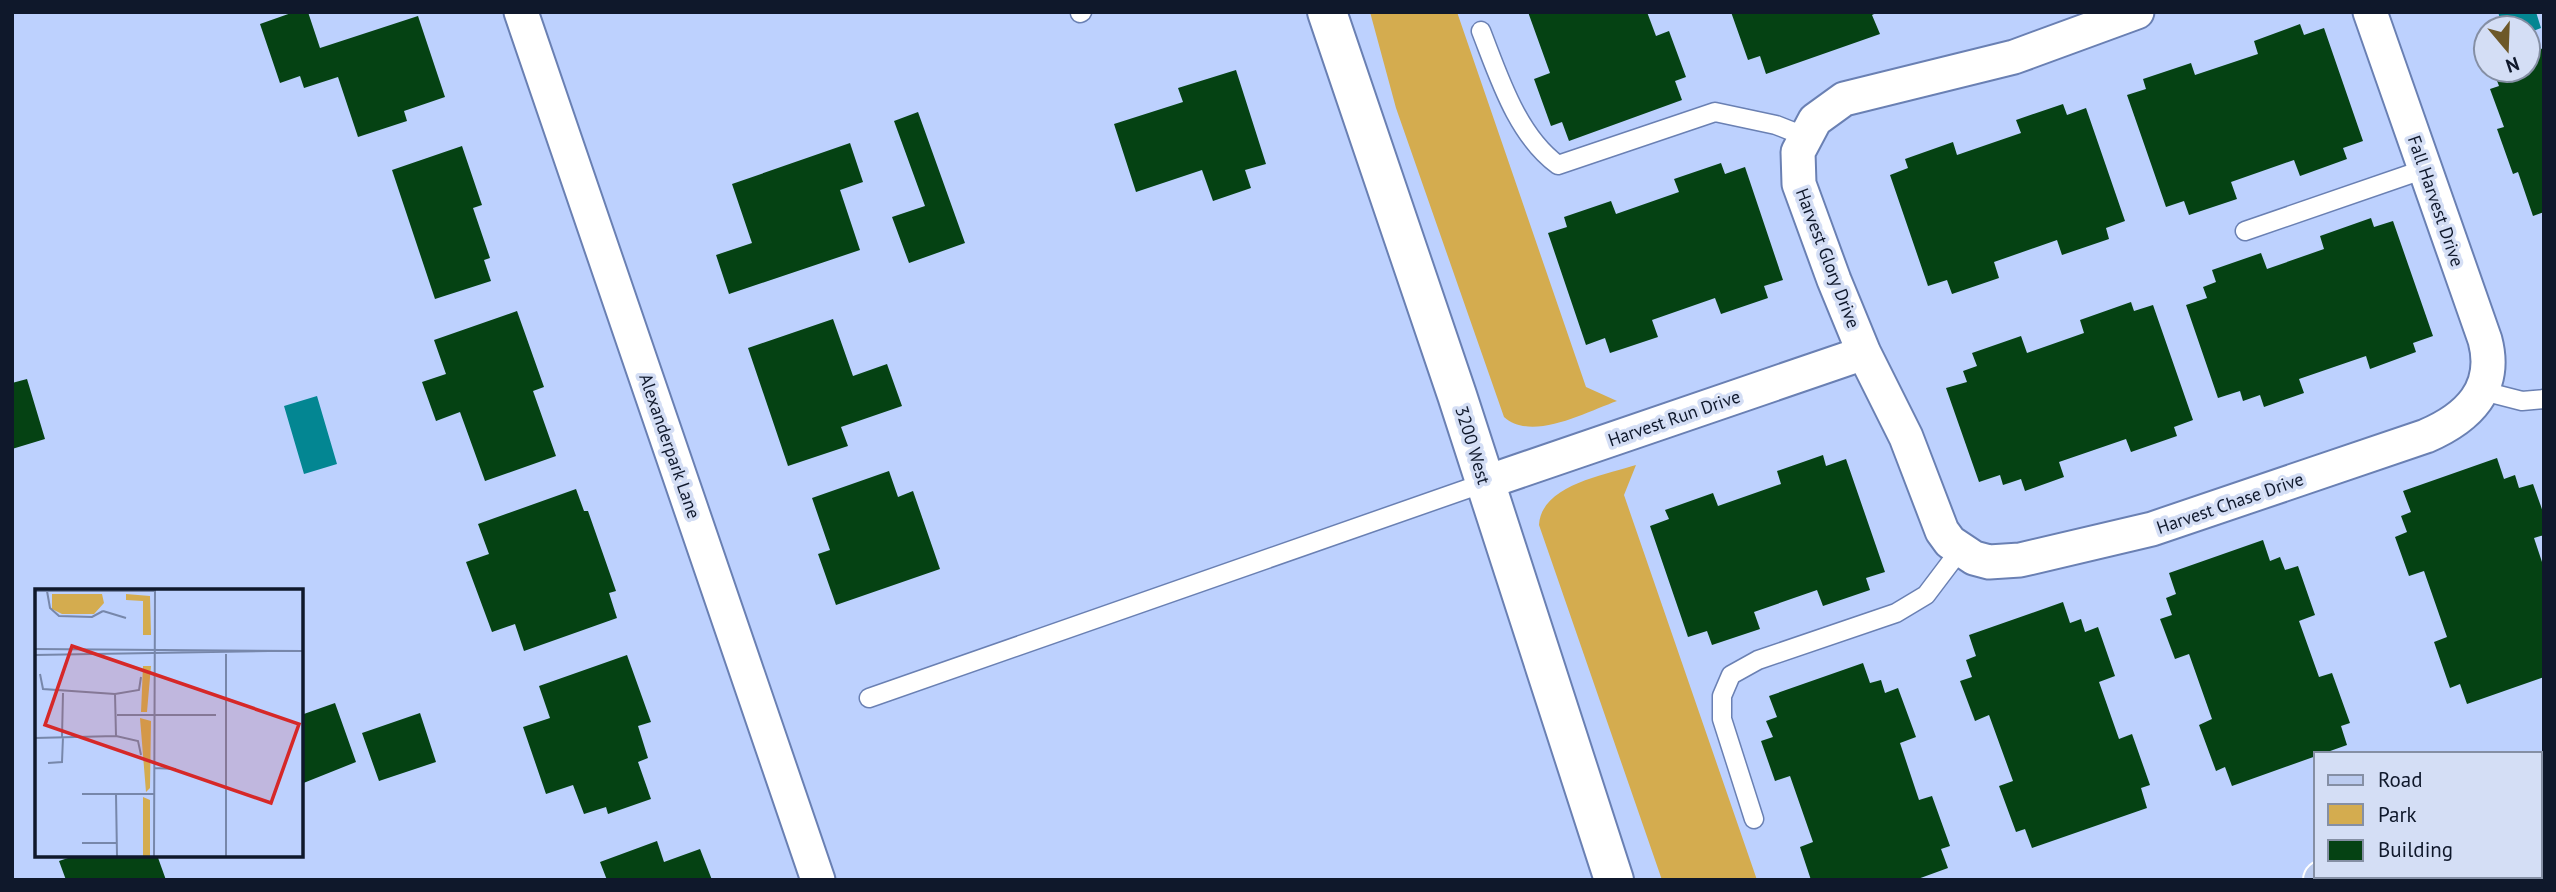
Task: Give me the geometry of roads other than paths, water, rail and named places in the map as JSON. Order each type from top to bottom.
[{"type":"street","name":"Alexanderpark Lane","points":[[521,12],[818,880]]},
{"type":"street","name":"3200 West","points":[[1327,12],[1614,880]]},
{"type":"street","name":"Harvest Glory Drive","points":[[1960,550],[1950,542],[1935,518],[1906,437],[1864,353],[1798,184],[1796,168],[1804,136],[1821,114],[1844,99],[2014,57],[2137,12]]},
{"type":"street","name":"Fall Harvest Drive","points":[[2371,12],[2485,340],[2489,366],[2483,391]]},
{"type":"street","name":"Harvest Run Drive","points":[[1484,483],[1864,353]]},
{"type":"street","name":"Harvest Chase Drive","points":[[1960,550],[1974,558],[2005,563],[2152,529],[2426,436],[2456,421],[2483,391]]},
{"type":"lane","points":[[1481,31],[1501,84],[1538,150],[1558,165],[1715,113],[1776,125],[1804,136]]},
{"type":"lane","points":[[2245,232],[2425,169]]},
{"type":"lane","points":[[2483,391],[2522,401],[2544,399]]},
{"type":"lane","points":[[869,698],[1484,483]]},
{"type":"lane","points":[[1754,819],[1721,719],[1722,696],[1731,675],[1758,660],[1896,613],[1926,594],[1960,550]]}]
